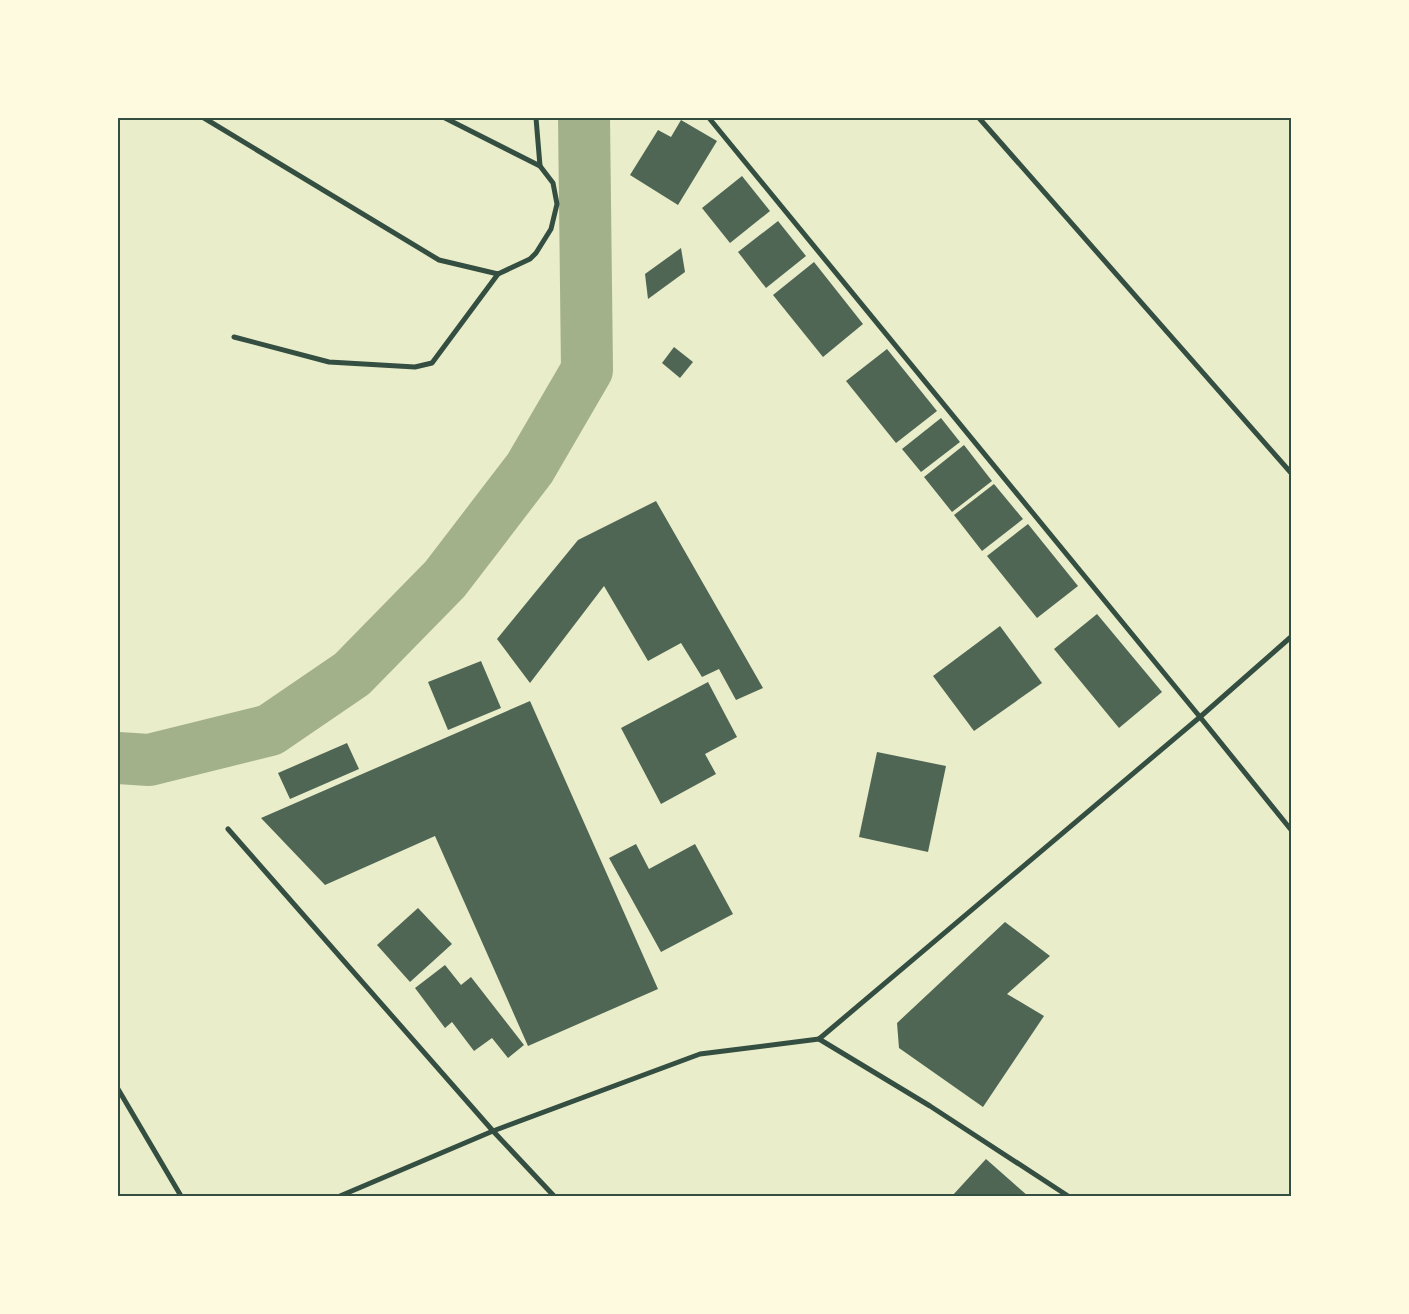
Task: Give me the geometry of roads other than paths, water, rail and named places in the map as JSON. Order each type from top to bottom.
[{"type":"street","points":[[204,118],[439,260],[498,274]]},
{"type":"street","points":[[234,337],[329,362],[415,367],[432,363],[498,274],[530,259],[551,229],[557,204],[552,183],[540,166],[445,118]]},
{"type":"street","points":[[536,118],[540,166]]},
{"type":"street","points":[[709,118],[1292,831]]},
{"type":"street","points":[[979,118],[1292,474]]},
{"type":"street","points":[[340,1196],[494,1131],[700,1054],[819,1039],[1200,717],[1292,636]]},
{"type":"street","points":[[228,829],[494,1131],[554,1196]]},
{"type":"street","points":[[819,1039],[930,1106],[1068,1196]]},
{"type":"street","points":[[118,1089],[181,1196]]},
{"type":"waterway","points":[[118,758],[149,760],[270,730],[352,674],[445,579],[530,468],[587,370],[584,118]]}]
